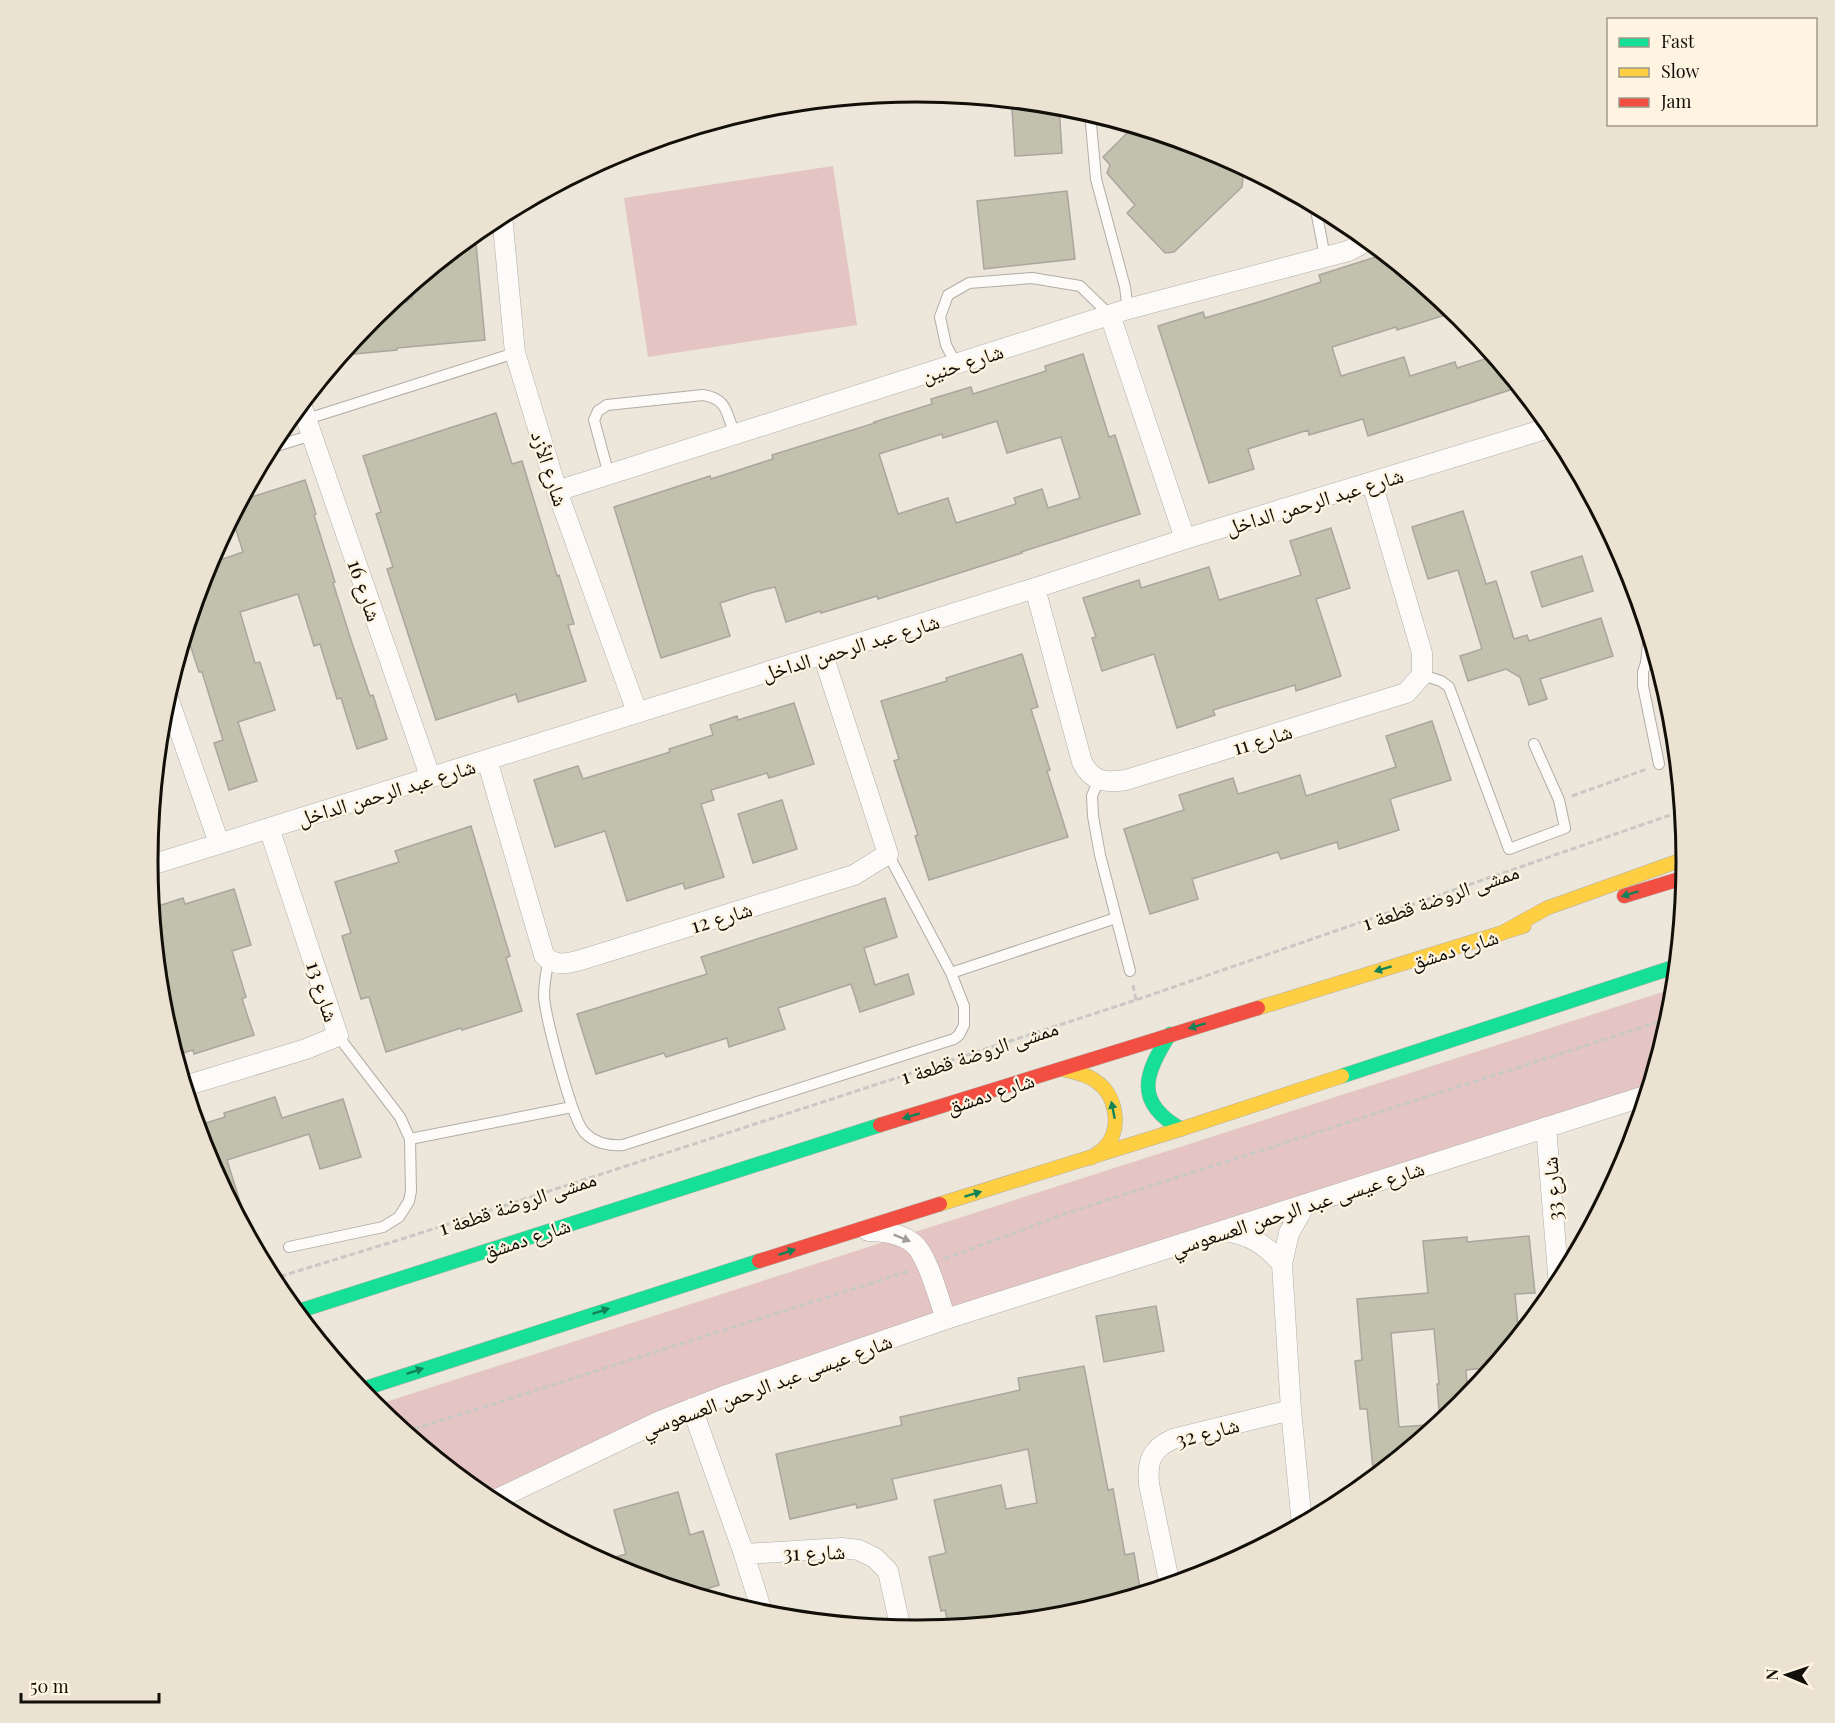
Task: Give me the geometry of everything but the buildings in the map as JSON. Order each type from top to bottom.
[{"type":"main road","points":[[1500,934],[1547,908],[1677,862]]},
{"type":"main road","name":"شارع دمشق","points":[[305,1309],[848,1134],[949,1105],[1170,1034],[1676,880]]},
{"type":"main road","points":[[369,1387],[844,1234],[1181,1129],[1670,968]]},
{"type":"main road","points":[[1170,1034],[1151,1066],[1148,1089],[1157,1110],[1165,1119],[1181,1129]]},
{"type":"main road","points":[[1061,1069],[1090,1077],[1108,1093],[1113,1104],[1116,1115],[1112,1138],[1105,1148],[1090,1158]]},
{"type":"street","name":"شارع الأزد","points":[[503,226],[515,353],[557,491],[637,712]]},
{"type":"street","name":"شارع حنين","points":[[557,491],[1119,312],[1355,249],[1360,245]]},
{"type":"street","points":[[1119,312],[1185,539]]},
{"type":"street","name":"شارع 16","points":[[307,420],[430,776]]},
{"type":"street","name":"شارع عبد الرحمن الداخل","points":[[158,863],[1185,539],[1542,430]]},
{"type":"street","points":[[1372,483],[1422,653],[1422,675]]},
{"type":"street","points":[[1035,588],[1082,762],[1088,773],[1099,779]]},
{"type":"street","points":[[823,655],[888,854]]},
{"type":"street","name":"شارع 11","points":[[1099,779],[1111,782],[1126,780],[1406,693],[1422,675]]},
{"type":"street","points":[[173,714],[219,843]]},
{"type":"street","points":[[487,760],[544,955],[549,960]]},
{"type":"street","name":"شارع 13","points":[[192,1084],[306,1049],[338,1036],[269,828]]},
{"type":"street","name":"شارع 12","points":[[549,960],[557,964],[575,961],[854,875],[888,854]]},
{"type":"street","name":"شارع عيسى عبد الرحمن العسعوسي","points":[[502,1497],[651,1425],[692,1408],[946,1318],[1639,1098]]},
{"type":"street","name":"شارع 33","points":[[1546,1127],[1558,1269]]},
{"type":"street","points":[[1301,1516],[1291,1410],[1282,1264],[1289,1233],[1305,1205]]},
{"type":"street","points":[[1222,1230],[1240,1233],[1256,1240],[1282,1264]]},
{"type":"street","points":[[844,1234],[879,1232],[898,1236],[913,1243],[927,1266],[946,1318]]},
{"type":"street","points":[[692,1408],[744,1554],[759,1604]]},
{"type":"street","name":"شارع 32","points":[[1168,1578],[1149,1484],[1148,1470],[1152,1455],[1164,1443],[1173,1439],[1291,1410]]},
{"type":"street","name":"شارع 31","points":[[744,1554],[842,1548],[867,1553],[882,1563],[888,1571],[899,1620]]},
{"type":"lane","points":[[956,364],[946,345],[940,317],[948,295],[969,283],[1032,278],[1080,286],[1119,312],[1125,287],[1096,179],[1091,123]]},
{"type":"lane","points":[[1317,216],[1324,257]]},
{"type":"lane","points":[[292,431],[307,420],[515,353]]},
{"type":"lane","points":[[609,475],[594,420],[598,411],[607,405],[703,395],[715,397],[722,402],[735,435]]},
{"type":"lane","points":[[1647,652],[1643,686],[1659,764]]},
{"type":"lane","points":[[1422,675],[1432,677],[1449,687],[1509,849],[1565,828],[1559,800],[1534,744]]},
{"type":"lane","points":[[1099,779],[1092,796],[1093,816],[1100,855],[1130,971]]},
{"type":"lane","points":[[549,960],[544,996],[547,1014],[579,1126],[594,1140],[603,1144],[623,1145],[954,1039],[962,1030],[965,1012],[951,973],[888,854]]},
{"type":"lane","points":[[951,973],[1116,918]]},
{"type":"lane","points":[[289,1247],[383,1227],[399,1217],[409,1201],[411,1191],[410,1139],[400,1117],[338,1036]]},
{"type":"lane","points":[[410,1139],[572,1107]]},
{"type":"path","points":[[1559,800],[1659,764]]},
{"type":"path","name":"ممشى الروضة قطعة 1","points":[[282,1276],[416,1235],[1136,1000],[1675,814]]},
{"type":"path","points":[[413,1429],[927,1266],[1070,1212],[1659,1022]]},
{"type":"shaded area","points":[[833,166],[857,325],[648,357],[624,198]]},
{"type":"shaded area","points":[[1665,991],[1643,1087],[780,1366],[493,1491],[455,1464],[384,1403]]},
{"type":"traffic: fast","points":[[1342,1076],[1670,968]]},
{"type":"traffic: fast","points":[[1170,1034],[1154,1062],[1148,1086],[1150,1098],[1156,1108],[1166,1119],[1181,1129]]},
{"type":"traffic: fast","points":[[305,1309],[880,1125]]},
{"type":"traffic: fast","points":[[369,1387],[759,1261]]},
{"type":"traffic: slow","points":[[1500,934],[1547,908],[1677,862]]},
{"type":"traffic: slow","points":[[1258,1008],[1524,926]]},
{"type":"traffic: slow","points":[[1061,1069],[1093,1079],[1109,1095],[1112,1103],[1115,1121],[1111,1139],[1091,1158]]},
{"type":"traffic: slow","points":[[940,1204],[1342,1076]]},
{"type":"traffic: jam","points":[[1624,896],[1676,880]]},
{"type":"traffic: jam","points":[[880,1125],[1258,1008]]},
{"type":"traffic: jam","points":[[759,1261],[940,1204]]}]
